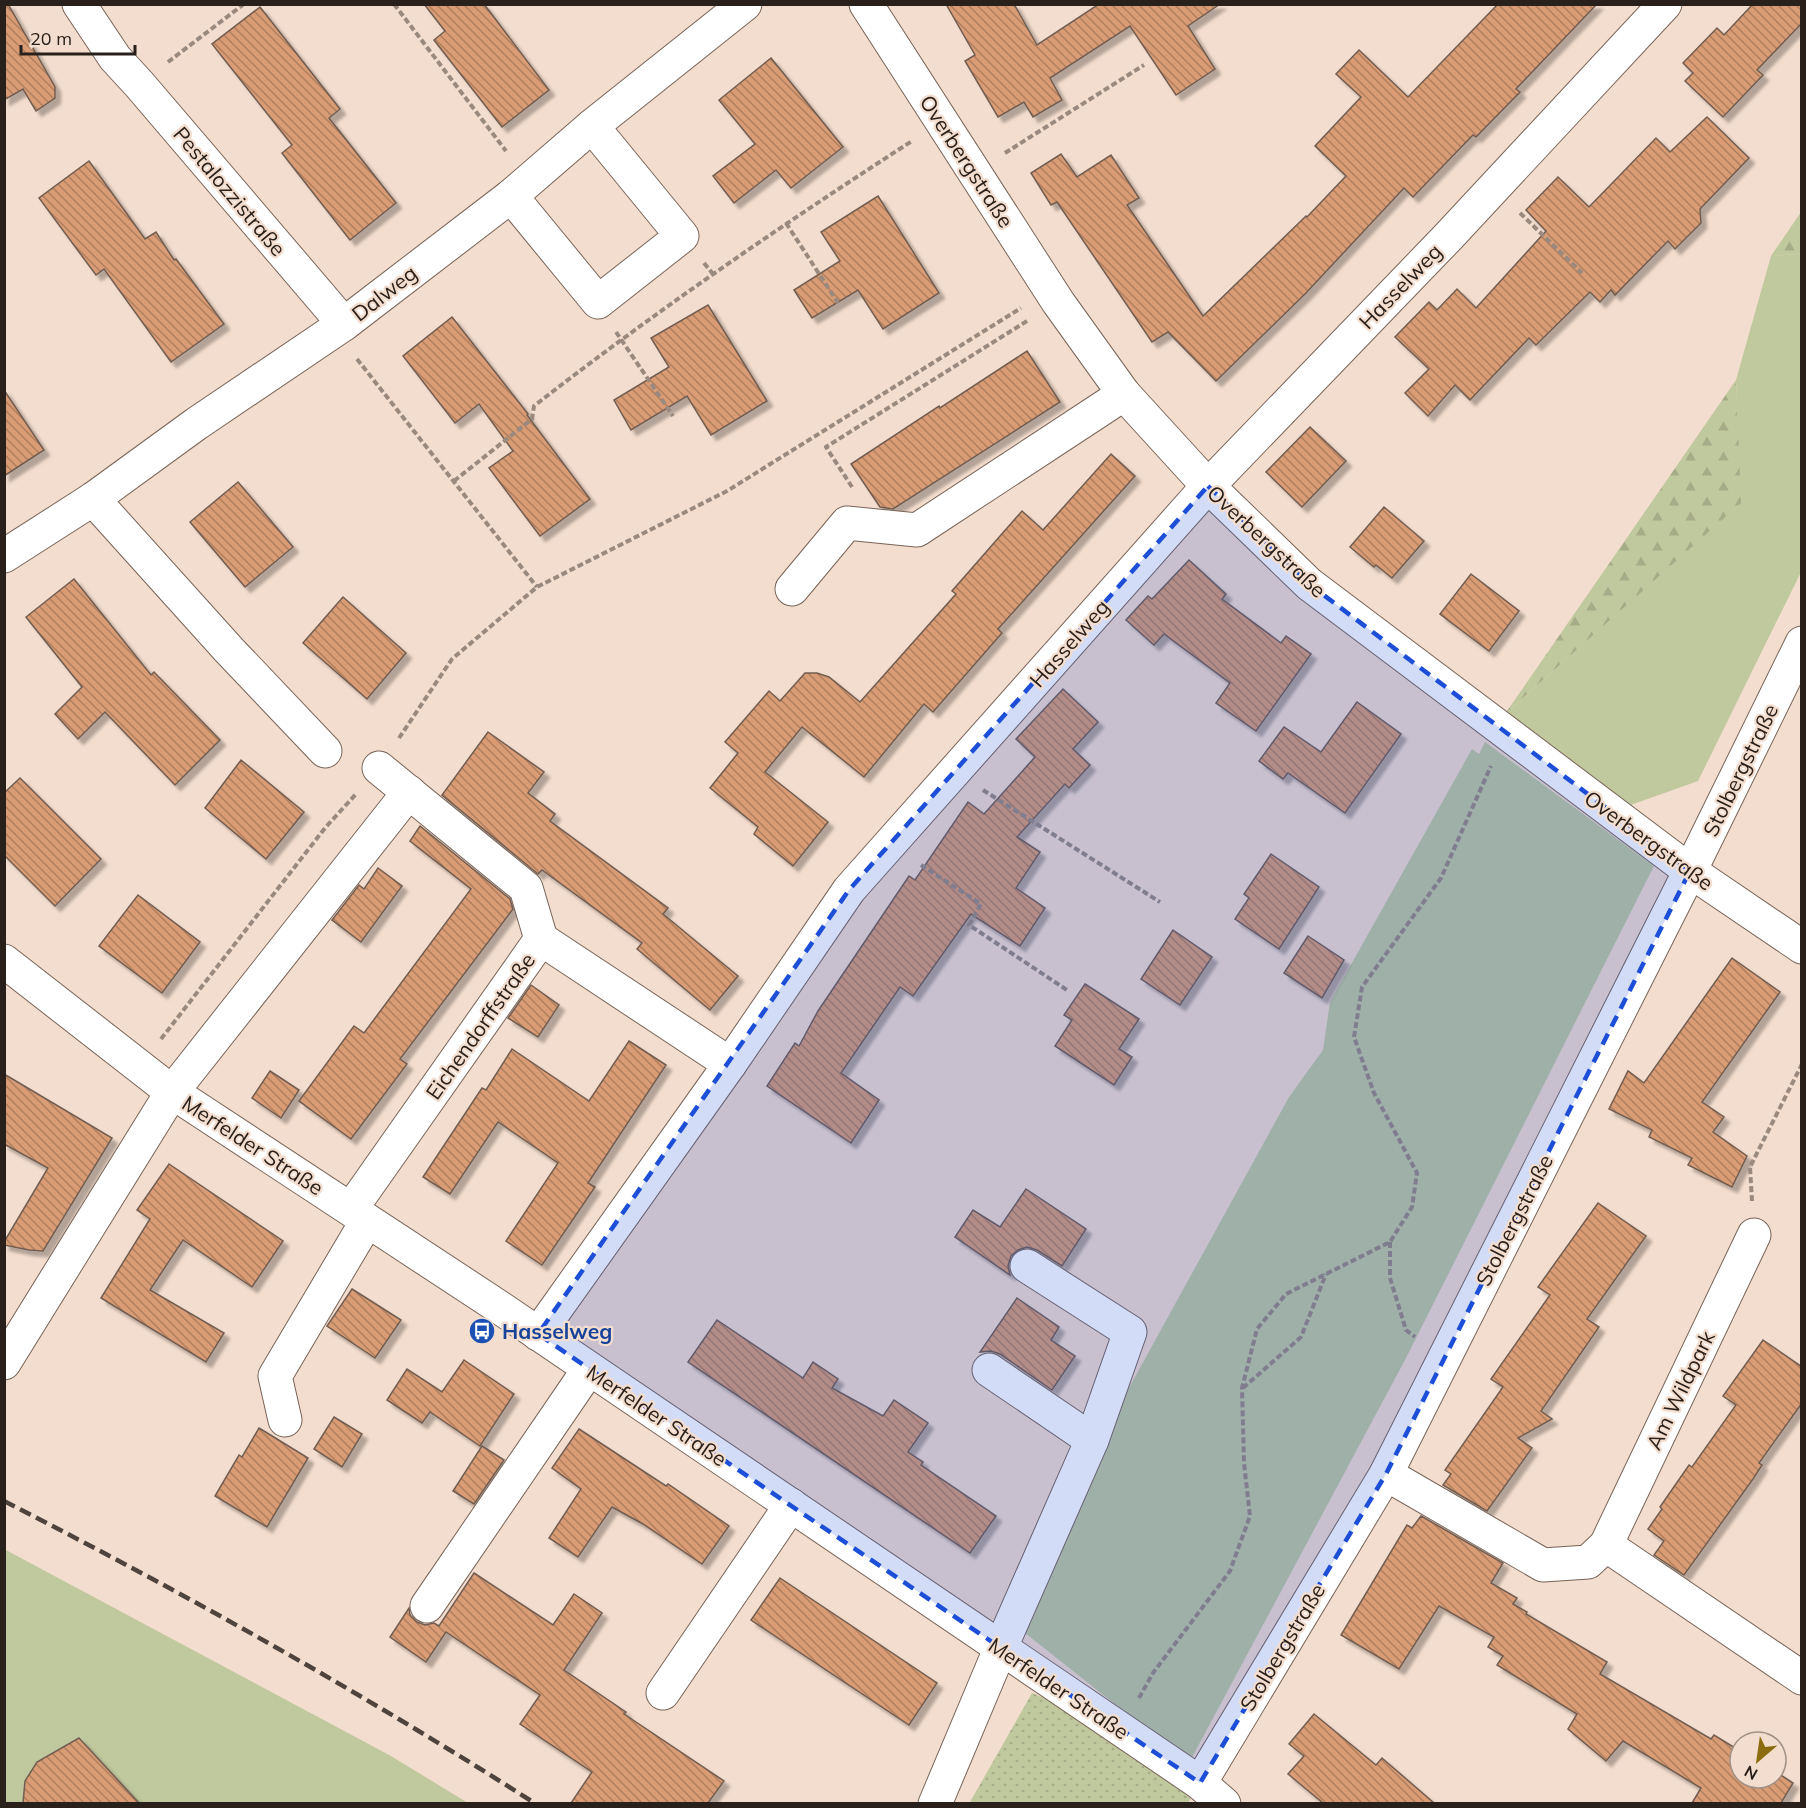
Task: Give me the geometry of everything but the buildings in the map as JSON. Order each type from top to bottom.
[{"type":"street","name":"Pestalozzistraße","points":[[79,4],[115,58],[140,84],[344,324]]},
{"type":"street","name":"Dalweg","points":[[4,556],[93,499],[196,424],[344,324],[520,188],[592,126],[745,4]]},
{"type":"street","name":"Overbergstraße","points":[[866,4],[1054,296],[1124,394],[1208,486],[1309,584],[1690,871],[1802,947]]},
{"type":"street","name":"Hasselweg","points":[[538,1334],[730,1064],[849,890],[1208,486],[1494,187],[1665,4]]},
{"type":"street","points":[[520,188],[598,302],[682,236],[592,126]]},
{"type":"street","points":[[792,588],[847,523],[917,530],[1124,394]]},
{"type":"street","points":[[93,499],[228,650],[325,751]]},
{"type":"street","name":"Stolbergstraße","points":[[1212,1793],[1386,1474],[1690,871],[1802,643]]},
{"type":"street","points":[[379,768],[526,888],[541,939]]},
{"type":"street","points":[[4,1364],[172,1092],[409,792]]},
{"type":"street","name":"Eichendorffstraße","points":[[285,1420],[275,1376],[359,1215],[541,939],[730,1064]]},
{"type":"street","name":"Merfelder Straße","points":[[4,961],[172,1092],[538,1334],[1212,1793]]},
{"type":"street","name":"Am Wildpark","points":[[1386,1474],[1543,1565],[1588,1562],[1606,1545],[1754,1235]]},
{"type":"street","points":[[935,1803],[1000,1647],[1092,1440],[1130,1332],[1027,1266]]},
{"type":"street","points":[[427,1606],[589,1369]]},
{"type":"street","points":[[989,1370],[1092,1440]]},
{"type":"street","points":[[663,1693],[791,1505]]},
{"type":"street","points":[[1606,1545],[1802,1678]]},
{"type":"path","points":[[140,84],[244,4]]},
{"type":"path","points":[[394,4],[520,188]]},
{"type":"path","points":[[974,172],[1144,65]]},
{"type":"path","points":[[454,481],[532,419],[534,406],[621,339],[786,223],[942,122]]},
{"type":"path","points":[[1494,187],[1582,273]]},
{"type":"path","points":[[786,223],[838,303]]},
{"type":"path","points":[[847,523],[863,504],[826,447],[1054,296]]},
{"type":"path","points":[[140,1066],[325,828],[379,768],[452,659],[537,587],[727,491],[1054,296]]},
{"type":"path","points":[[598,302],[673,416]]},
{"type":"path","points":[[344,324],[357,360],[537,587]]},
{"type":"path","points":[[1122,1731],[1153,1673],[1230,1571],[1250,1516],[1244,1463],[1242,1388],[1257,1329],[1286,1294],[1390,1242],[1412,1207],[1417,1173],[1374,1093],[1354,1037],[1362,987],[1441,878],[1484,777],[1508,736]]},
{"type":"path","points":[[955,772],[1160,902]]},
{"type":"path","points":[[890,844],[981,904],[969,925],[1067,990]]},
{"type":"path","points":[[1754,1235],[1750,1167],[1802,1064]]},
{"type":"path","points":[[1390,1242],[1390,1278],[1406,1330],[1443,1360]]},
{"type":"path","points":[[1242,1388],[1301,1337],[1326,1274]]},
{"type":"highlighted area","points":[[1208,486],[1309,584],[1690,871],[1386,1474],[1200,1783],[538,1334],[849,890]]},
{"type":"green space","points":[[1801,212],[1801,254],[1771,256]]},
{"type":"green space","points":[[1801,254],[1801,572],[1698,781],[1628,806],[1505,714],[1741,503],[1736,380],[1771,256]]},
{"type":"green space","points":[[1736,380],[1742,503],[1505,714]]},
{"type":"green space","points":[[1485,742],[1654,866],[1405,1360],[1189,1763],[1020,1629],[1108,1426],[1289,1097],[1323,1050],[1330,1002],[1472,749],[1479,754]]},
{"type":"green space","points":[[4,1549],[391,1756],[468,1803],[5,1803]]},
{"type":"green space","points":[[1032,1693],[1122,1730],[1200,1783],[1188,1803],[969,1804]]},
{"type":"railway","points":[[4,1501],[274,1646],[406,1723],[536,1804]]},
{"type":"place","name":"Hasselweg","points":[[482,1331]]}]
